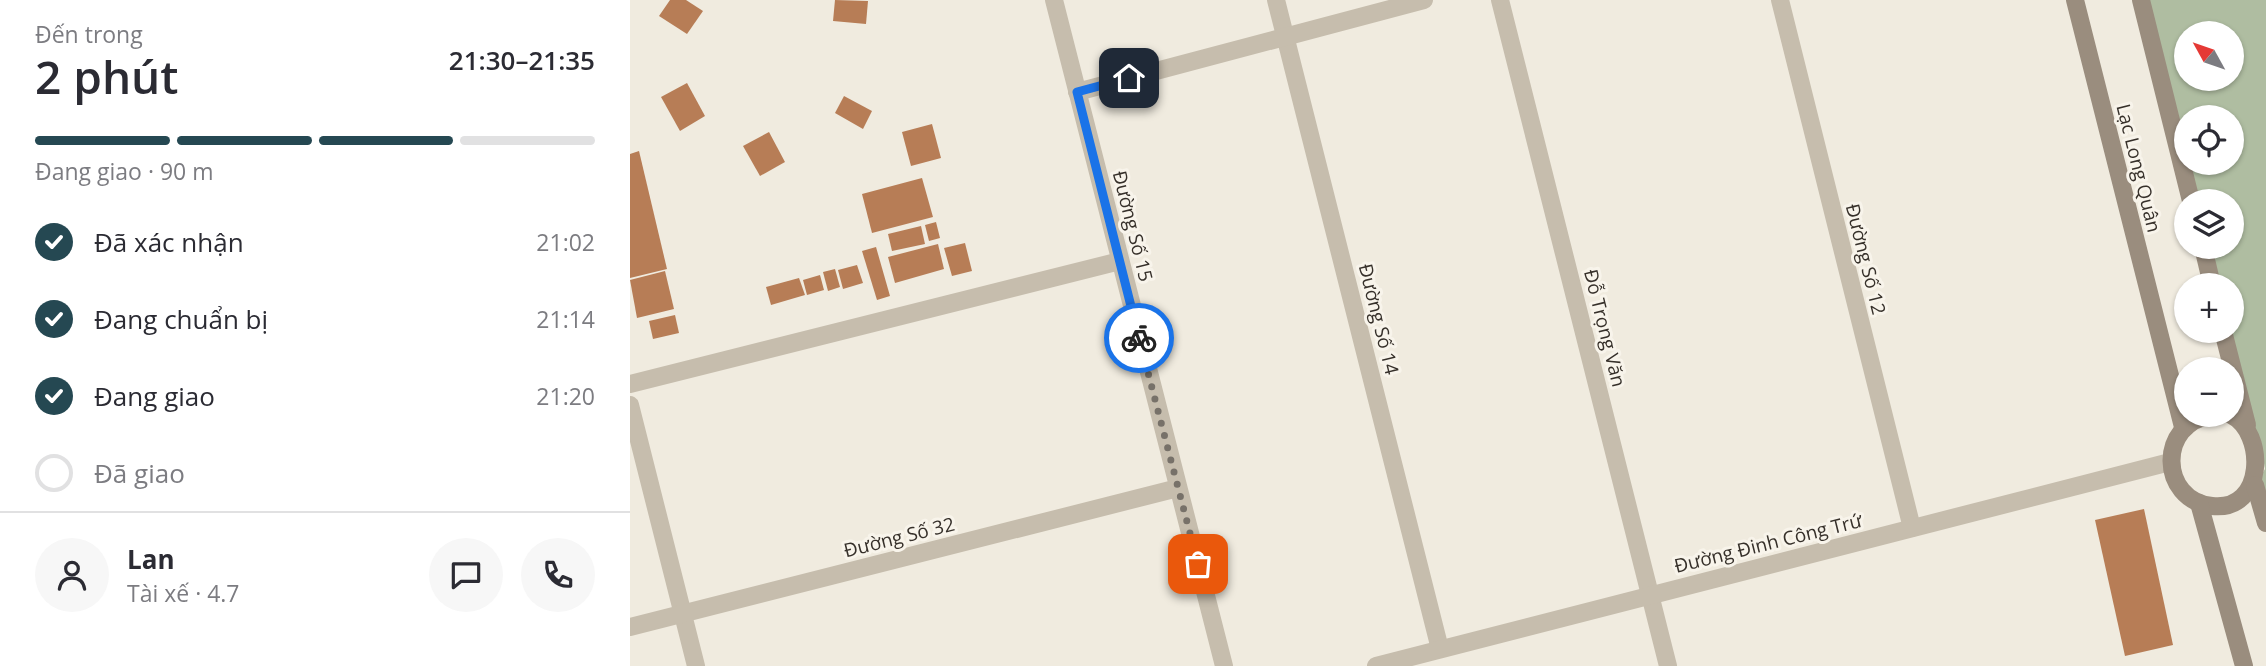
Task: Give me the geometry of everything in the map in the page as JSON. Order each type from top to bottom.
[{"type":"main road","name":"Lạc Long Quân","points":[[2075,0],[2174,391]]},
{"type":"main road","points":[[2141,0],[2188,189]]},
{"type":"main road","points":[[2226,343],[2247,425]]},
{"type":"main road","points":[[2183,427],[2172,447],[2170,462],[2179,487],[2199,503],[2215,506],[2230,504],[2244,497],[2261,473],[2263,445],[2244,423]]},
{"type":"main road","points":[[2255,485],[2266,523]]},
{"type":"main road","points":[[2199,503],[2244,666]]},
{"type":"street","name":"Đường Số 15","points":[[1054,0],[1224,666]]},
{"type":"street","name":"Đường Số 14","points":[[1276,0],[1440,649]]},
{"type":"street","points":[[1077,92],[1424,0]]},
{"type":"street","name":"Đỗ Trọng Văn","points":[[1500,0],[1668,666]]},
{"type":"street","name":"Đường Số 12","points":[[1780,0],[1912,528]]},
{"type":"street","points":[[630,384],[1119,261]]},
{"type":"street","points":[[630,405],[696,666]]},
{"type":"street","name":"Đường Đinh Công Trứ","points":[[1376,666],[2170,462]]},
{"type":"street","name":"Đường Số 32","points":[[630,627],[1178,488]]},
{"type":"green space","points":[[2141,0],[2266,0],[2266,523],[2255,485],[2265,469],[2261,446],[2247,425],[2244,407],[2244,357],[2235,357],[2233,343],[2244,343],[2244,273],[2209,273],[2206,259],[2244,259],[2244,189],[2188,189],[2185,175],[2244,175],[2244,105],[2174,105],[2174,133]]},
{"type":"building","points":[[670,0],[686,0],[703,11],[687,34],[659,16]]},
{"type":"building","points":[[835,0],[868,1],[866,24],[833,21]]},
{"type":"building","points":[[687,83],[705,116],[680,131],[661,97]]},
{"type":"building","points":[[844,96],[872,111],[863,129],[835,113]]},
{"type":"building","points":[[932,124],[941,158],[911,166],[902,132]]},
{"type":"building","points":[[769,132],[785,162],[760,176],[743,146]]},
{"type":"building","points":[[639,151],[667,269],[630,278],[630,154]]},
{"type":"building","points":[[922,178],[933,217],[872,233],[862,194]]},
{"type":"building","points":[[936,222],[940,238],[929,241],[925,225]]},
{"type":"building","points":[[921,226],[925,244],[892,251],[888,234]]},
{"type":"building","points":[[965,243],[972,271],[952,276],[944,248]]},
{"type":"building","points":[[938,244],[944,269],[895,283],[888,257]]},
{"type":"building","points":[[876,247],[890,296],[877,300],[862,251]]},
{"type":"building","points":[[857,265],[863,283],[843,289],[838,270]]},
{"type":"building","points":[[835,269],[840,287],[828,291],[823,272]]},
{"type":"building","points":[[665,271],[674,309],[637,318],[630,280]]},
{"type":"building","points":[[820,275],[824,290],[807,295],[803,280]]},
{"type":"building","points":[[799,278],[805,295],[771,305],[766,287]]},
{"type":"building","points":[[675,315],[679,333],[653,339],[649,321]]},
{"type":"building","points":[[2144,509],[2173,645],[2125,656],[2095,520]]},
{"type":"way so far","points":[[1139,338],[1198,564]]},
{"type":"route","points":[[1129,78],[1077,92],[1139,338]]}]
